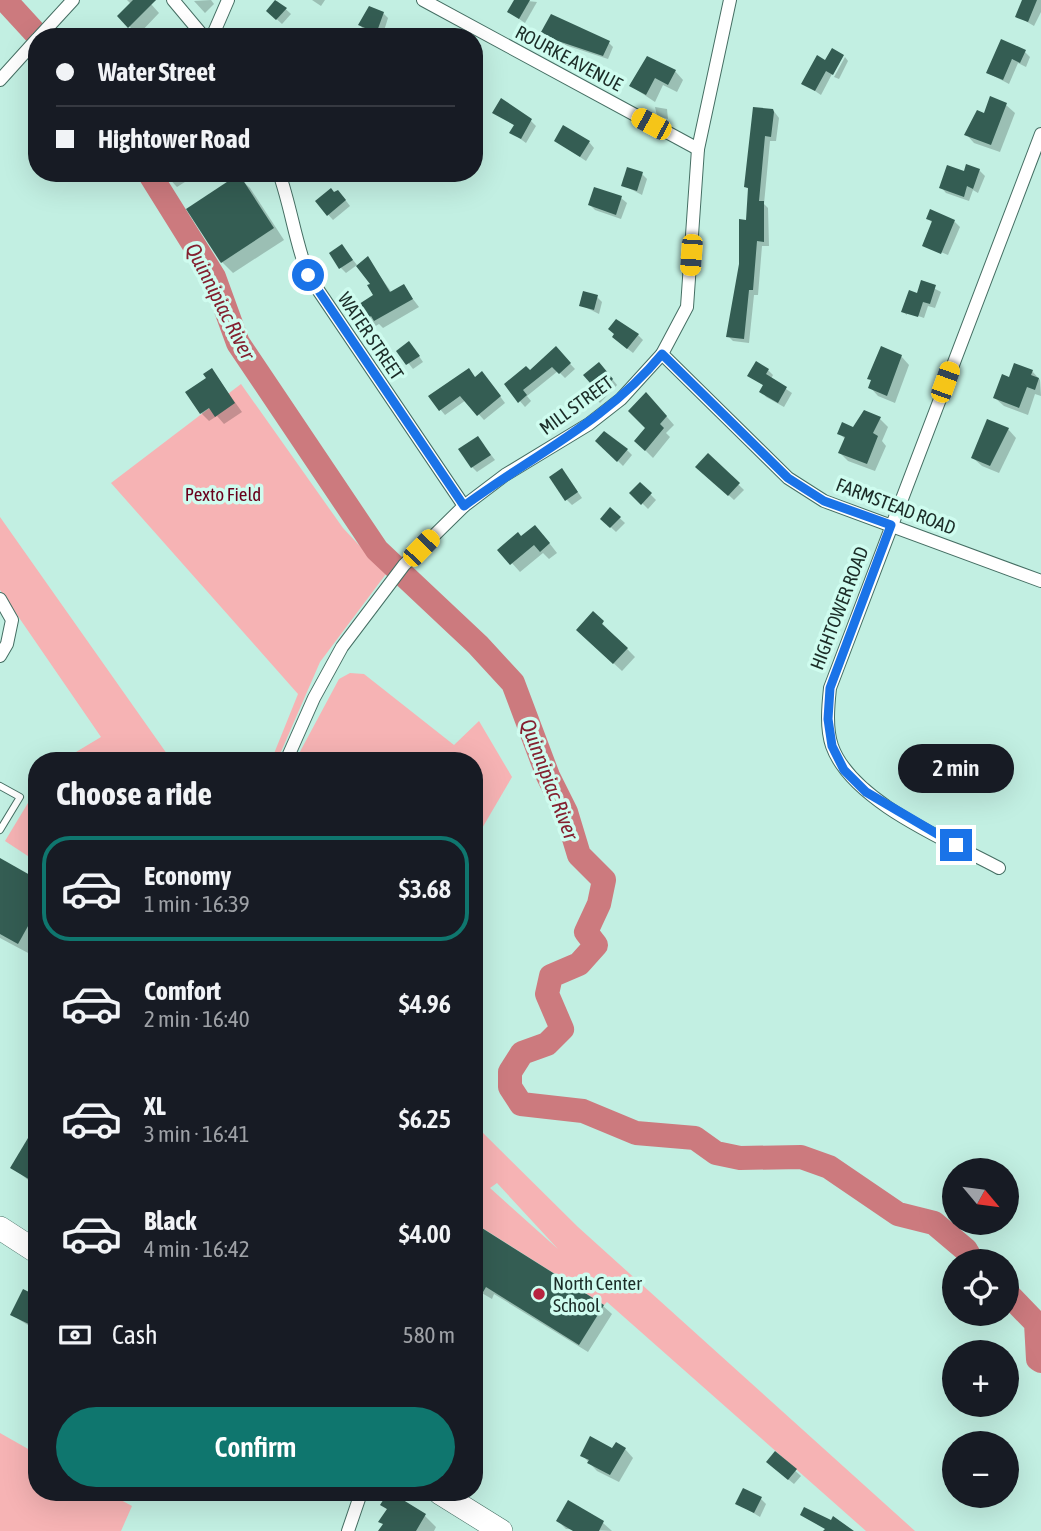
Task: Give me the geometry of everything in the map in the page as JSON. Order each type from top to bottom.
[{"type":"highway","points":[[0,1228],[28,1246]]},
{"type":"highway","points":[[453,1501],[500,1531]]},
{"type":"street","points":[[47,28],[73,0]]},
{"type":"street","points":[[173,0],[196,28]]},
{"type":"street","points":[[216,28],[229,0]]},
{"type":"street","name":"ROURKE AVENUE","points":[[423,0],[475,28]]},
{"type":"street","name":"MILL STREET","points":[[290,752],[314,698],[342,647],[404,565],[464,506],[505,475],[589,424],[621,399],[662,354],[687,307],[698,149],[730,0]]},
{"type":"street","name":"ROURKE AVENUE","points":[[483,33],[698,149]]},
{"type":"street","points":[[0,80],[28,49]]},
{"type":"street","name":"HIGHTOWER ROAD","points":[[999,868],[866,792],[844,770],[832,746],[828,719],[830,688],[1041,134]]},
{"type":"street","name":"WATER STREET","points":[[282,182],[288,197],[296,245],[308,275],[464,506]]},
{"type":"street","name":"FARMSTEAD ROAD","points":[[662,354],[788,478],[824,501],[1041,581]]},
{"type":"street","points":[[0,599],[12,620],[7,644],[0,656]]},
{"type":"street","points":[[348,1531],[357,1501]]},
{"type":"lane","points":[[0,786],[20,797],[0,830]]},
{"type":"green space","points":[[0,0],[18,0],[35,19],[22,35],[0,8]]},
{"type":"green space","name":"Pexto Field","points":[[241,384],[343,528],[386,574],[320,662],[281,752],[275,752],[298,694],[111,483]]},
{"type":"green space","points":[[0,517],[166,752],[76,752],[101,737],[0,590]]},
{"type":"green space","points":[[350,673],[364,674],[454,745],[479,721],[512,777],[483,827],[483,752],[300,752],[339,679]]},
{"type":"green space","points":[[28,803],[28,856],[5,841]]},
{"type":"green space","points":[[483,1133],[578,1227],[915,1531],[866,1531],[607,1302],[604,1305],[483,1228]],"holes":[[[497,1183],[558,1249],[490,1188]]]},
{"type":"green space","points":[[0,1433],[28,1449],[28,1501],[123,1501],[132,1506],[121,1531],[0,1531]]},
{"type":"building","points":[[133,0],[156,0],[128,28],[117,16]]},
{"type":"building","points":[[275,0],[287,8],[276,20],[266,11]]},
{"type":"building","points":[[514,0],[530,0],[519,19],[507,12]]},
{"type":"building","points":[[1022,0],[1037,0],[1028,22],[1015,17]]},
{"type":"building","points":[[369,6],[384,12],[378,28],[358,25]]},
{"type":"building","points":[[551,14],[610,41],[603,56],[558,41],[541,32]]},
{"type":"building","points":[[1001,39],[1026,50],[1020,63],[1012,59],[1003,80],[986,73]]},
{"type":"building","points":[[832,48],[844,55],[833,75],[826,71],[815,91],[801,84],[817,55],[825,60]]},
{"type":"building","points":[[647,56],[676,70],[668,85],[655,78],[646,95],[629,86]]},
{"type":"building","points":[[990,96],[1007,103],[991,145],[964,135],[977,110],[984,113]]},
{"type":"building","points":[[501,98],[532,119],[521,139],[509,133],[514,125],[492,113]]},
{"type":"building","points":[[753,107],[773,109],[774,112],[771,137],[765,136],[759,201],[764,201],[764,242],[757,241],[753,290],[749,290],[744,339],[726,337],[739,264],[739,219],[746,220],[748,188],[744,187]]},
{"type":"building","points":[[563,125],[590,141],[580,157],[554,141]]},
{"type":"building","points":[[966,164],[980,169],[973,189],[967,186],[964,197],[939,188],[947,165],[964,171]]},
{"type":"building","points":[[627,167],[643,172],[637,191],[621,186]]},
{"type":"building","points":[[227,182],[244,182],[274,228],[221,263],[186,209]]},
{"type":"building","points":[[594,187],[622,196],[616,215],[588,205]]},
{"type":"building","points":[[331,188],[334,192],[338,190],[346,200],[327,216],[315,201]]},
{"type":"building","points":[[930,209],[955,220],[941,254],[922,246],[932,221],[926,219]]},
{"type":"building","points":[[342,244],[353,260],[339,269],[329,253]]},
{"type":"building","points":[[368,256],[390,292],[404,284],[413,299],[374,321],[371,316],[365,320],[356,306],[373,295],[367,285],[370,284],[356,266]]},
{"type":"building","points":[[921,280],[936,285],[930,304],[923,302],[918,317],[901,312],[909,290],[917,293]]},
{"type":"building","points":[[583,291],[598,295],[594,310],[579,306]]},
{"type":"building","points":[[616,319],[639,334],[627,349],[612,337],[614,334],[608,329]]},
{"type":"building","points":[[409,341],[420,356],[406,365],[396,351]]},
{"type":"building","points":[[556,346],[571,363],[559,374],[552,367],[523,390],[527,395],[518,403],[504,384],[526,366],[530,370]]},
{"type":"building","points":[[881,346],[902,355],[887,396],[868,388],[871,380],[867,379]]},
{"type":"building","points":[[756,361],[769,369],[766,374],[787,387],[778,403],[759,392],[763,385],[747,376]]},
{"type":"building","points":[[599,362],[613,379],[594,399],[585,389],[591,384],[583,375]]},
{"type":"building","points":[[1014,363],[1033,370],[1031,375],[1039,378],[1035,390],[1027,387],[1019,408],[993,398],[1002,374],[1009,377]]},
{"type":"building","points":[[212,368],[235,403],[215,417],[209,408],[200,414],[185,392],[206,378],[203,374]]},
{"type":"building","points":[[469,368],[475,377],[482,371],[501,396],[477,416],[460,396],[439,411],[428,396]]},
{"type":"building","points":[[646,392],[667,416],[660,424],[664,428],[645,451],[634,441],[645,428],[628,411]]},
{"type":"building","points":[[864,410],[881,417],[873,433],[878,436],[867,464],[838,453],[845,437],[837,434],[842,422],[853,427]]},
{"type":"building","points":[[987,419],[1009,428],[990,466],[971,458]]},
{"type":"building","points":[[604,431],[628,449],[617,462],[595,441]]},
{"type":"building","points":[[478,436],[491,455],[471,468],[458,449]]},
{"type":"building","points":[[708,453],[740,483],[728,496],[695,467]]},
{"type":"building","points":[[562,468],[578,492],[565,501],[549,477]]},
{"type":"building","points":[[640,482],[652,493],[641,505],[629,493]]},
{"type":"building","points":[[610,507],[621,517],[610,528],[600,519]]},
{"type":"building","points":[[535,525],[550,543],[540,552],[534,545],[510,565],[497,550],[518,532],[521,536]]},
{"type":"building","points":[[593,611],[604,621],[602,624],[628,648],[613,664],[576,630]]},
{"type":"building","points":[[0,858],[28,874],[28,926],[18,944],[0,934]]},
{"type":"building","points":[[28,1138],[28,1179],[10,1168]]},
{"type":"building","points":[[483,1229],[604,1305],[579,1345],[486,1287],[483,1292]]},
{"type":"building","points":[[23,1289],[28,1292],[28,1324],[10,1315]]},
{"type":"building","points":[[590,1436],[612,1448],[616,1442],[626,1448],[610,1475],[587,1463],[589,1460],[580,1456]]},
{"type":"building","points":[[775,1451],[797,1469],[788,1480],[766,1462]]},
{"type":"building","points":[[743,1488],[762,1497],[754,1513],[735,1504]]},
{"type":"building","points":[[568,1500],[604,1521],[599,1531],[573,1531],[556,1521]]},
{"type":"building","points":[[383,1501],[405,1501],[426,1514],[416,1531],[378,1531],[383,1524],[378,1522],[387,1509],[380,1505]]},
{"type":"building","points":[[804,1507],[831,1520],[833,1516],[854,1531],[823,1531],[825,1529],[800,1515]]},
{"type":"waterway","name":"Quinnipiac River","points":[[5,0],[31,28]]},
{"type":"waterway","name":"Quinnipiac River","points":[[155,182],[214,277],[238,343],[377,550],[478,645],[513,683],[548,776],[566,812],[579,855],[604,880],[599,904],[586,932],[596,945],[579,964],[551,976],[547,994],[562,1029],[547,1044],[522,1053],[510,1072],[510,1087],[521,1104],[583,1111],[636,1133],[695,1138],[716,1153],[740,1158],[801,1157],[829,1167],[898,1214],[934,1223],[965,1249]]},
{"type":"waterway","name":"Quinnipiac River","points":[[1019,1305],[1036,1323],[1038,1359],[1041,1361]]},
{"type":"place","name":"North Center School","points":[[539,1294]]},
{"type":"route","points":[[308,275],[464,506],[505,475],[589,424],[621,399],[662,354],[788,478],[824,501],[891,525],[830,688],[828,719],[832,746],[844,770],[866,792],[956,845]]}]
